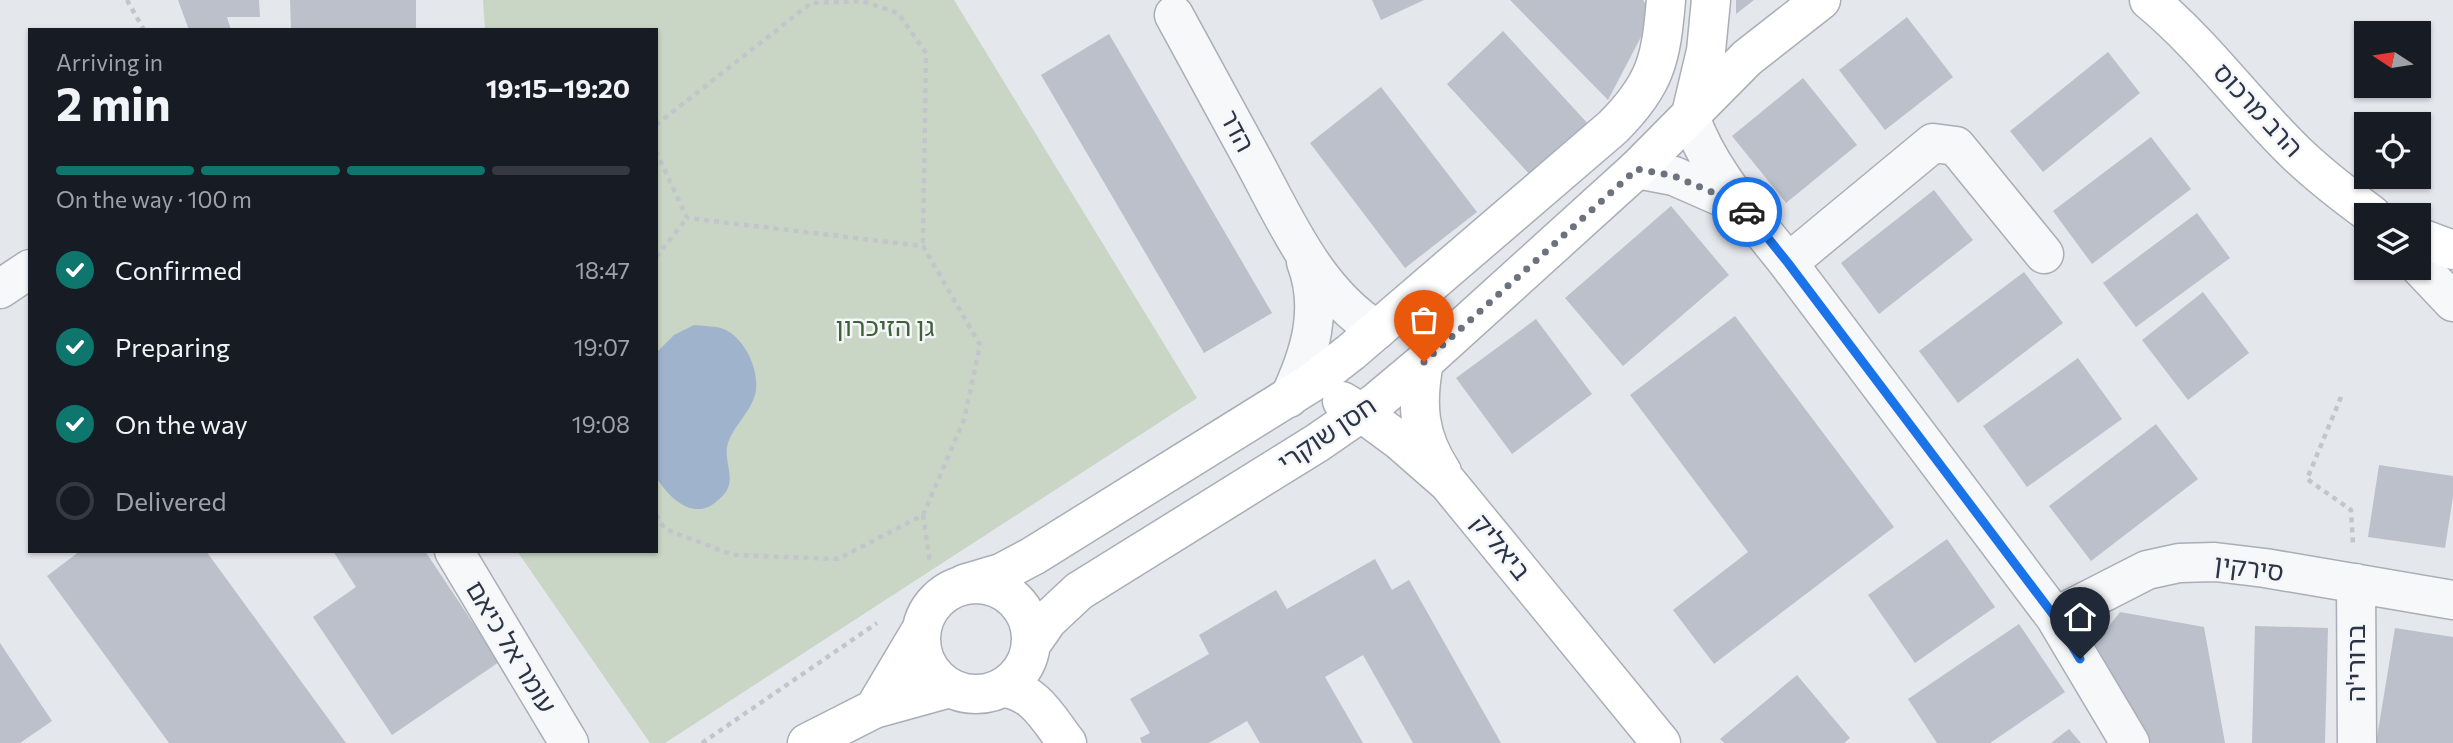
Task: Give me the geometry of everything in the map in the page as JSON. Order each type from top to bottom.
[{"type":"street","name":"חסן שוקרי","points":[[940,605],[1016,566],[1300,391],[1377,330],[1634,106],[1650,80],[1661,48],[1666,0]]},
{"type":"street","points":[[1711,0],[1706,51],[1690,116],[1703,148],[1742,205],[2055,617],[2130,743]]},
{"type":"street","name":"חסן שוקרי","points":[[1002,688],[1017,676],[1027,661],[1032,643],[1048,620],[1079,591],[1362,412],[1424,362],[1637,169],[1747,58],[1821,0]]},
{"type":"street","name":"הרב מרכוס","points":[[2149,0],[2204,52],[2296,153],[2336,190],[2355,203]]},
{"type":"street","name":"הדר","points":[[1174,15],[1300,247],[1309,269],[1316,310],[1300,391]]},
{"type":"street","points":[[1788,263],[1933,143],[1956,146],[2044,254]]},
{"type":"street","points":[[1637,169],[1674,176],[1742,205]]},
{"type":"street","points":[[2431,242],[2453,250]]},
{"type":"street","name":"הדר","points":[[1300,247],[1340,301],[1362,321],[1377,330]]},
{"type":"street","points":[[0,289],[28,270]]},
{"type":"street","points":[[2431,279],[2453,302]]},
{"type":"street","points":[[1424,362],[1418,398],[1420,420],[1425,440],[1448,483]]},
{"type":"street","name":"ביאליק","points":[[1300,391],[1362,412],[1448,483],[1661,743]]},
{"type":"street","name":"עומר אל כיאם","points":[[455,553],[569,743]]},
{"type":"street","name":"סירקין","points":[[2055,617],[2147,570],[2179,563],[2215,562],[2453,600]]},
{"type":"street","points":[[873,709],[940,605],[981,583],[998,587],[1013,596],[1027,618],[1032,643]]},
{"type":"street","name":"ברורי'ה","points":[[2356,583],[2357,743]]},
{"type":"street","points":[[940,605],[921,646],[929,668],[936,677],[950,688],[967,694],[985,694],[1002,688],[1017,690],[1031,697],[1067,743]]},
{"type":"street","points":[[807,743],[873,709],[950,688]]},
{"type":"path","points":[[127,0],[143,28]]},
{"type":"path","points":[[658,123],[811,3],[862,1],[898,13],[926,54],[923,246],[980,345],[964,420],[923,515],[940,605]]},
{"type":"path","points":[[658,155],[687,218]]},
{"type":"path","points":[[687,218],[923,246]]},
{"type":"path","points":[[658,254],[687,218]]},
{"type":"path","points":[[2341,397],[2307,479],[2351,510],[2356,583]]},
{"type":"path","points":[[658,518],[665,528],[733,555],[838,559],[923,515]]},
{"type":"green space","name":"גן הזיכרון","points":[[483,0],[954,0],[1197,398],[665,743],[650,743],[518,553],[658,553],[658,28],[485,28]]},
{"type":"water","points":[[694,325],[721,328],[730,332],[744,347],[756,376],[755,395],[727,447],[730,476],[728,488],[716,502],[699,509],[690,508],[675,499],[658,480],[658,351],[674,335]]},
{"type":"building","points":[[178,0],[259,0],[260,17],[227,17],[230,28],[188,28]]},
{"type":"building","points":[[290,0],[416,0],[416,28],[291,28]]},
{"type":"building","points":[[1372,0],[1424,0],[1381,20]]},
{"type":"building","points":[[1510,0],[1643,0],[1653,14],[1608,100]]},
{"type":"building","points":[[1736,0],[1754,0],[1736,14]]},
{"type":"building","points":[[1907,17],[1953,77],[1885,130],[1839,70]]},
{"type":"building","points":[[1503,31],[1589,125],[1532,177],[1447,84]]},
{"type":"building","points":[[1109,34],[1272,313],[1204,353],[1041,75]]},
{"type":"building","points":[[2108,52],[2140,93],[2043,172],[2010,131]]},
{"type":"building","points":[[1803,78],[1857,145],[1786,203],[1732,136]]},
{"type":"building","points":[[1381,87],[1477,212],[1405,268],[1310,143]]},
{"type":"building","points":[[2151,137],[2191,189],[2092,264],[2053,211]]},
{"type":"building","points":[[1934,190],[1973,240],[1879,314],[1841,263]]},
{"type":"building","points":[[1671,206],[1729,275],[1623,366],[1565,298]]},
{"type":"building","points":[[2197,213],[2230,258],[2136,327],[2103,283]]},
{"type":"building","points":[[2024,272],[2063,323],[1958,403],[1919,351]]},
{"type":"building","points":[[2203,292],[2249,353],[2188,400],[2142,340]]},
{"type":"building","points":[[1735,316],[1894,527],[1714,664],[1673,610],[1748,552],[1630,395]]},
{"type":"building","points":[[1536,319],[1592,394],[1512,454],[1456,378]]},
{"type":"building","points":[[2078,358],[2122,419],[2027,487],[1983,426]]},
{"type":"building","points":[[2156,424],[2198,479],[2091,561],[2049,506]]},
{"type":"building","points":[[2379,465],[2453,476],[2453,497],[2445,548],[2368,537]]},
{"type":"building","points":[[1947,539],[1995,607],[1915,663],[1868,595]]},
{"type":"building","points":[[77,553],[207,553],[346,743],[169,743],[47,576]]},
{"type":"building","points":[[334,553],[426,553],[499,662],[392,735],[313,617],[356,587]]},
{"type":"building","points":[[1375,559],[1392,590],[1409,580],[1501,743],[1413,743],[1363,655],[1325,677],[1363,743],[1260,743],[1247,721],[1209,743],[1142,743],[1140,738],[1150,733],[1130,699],[1209,654],[1199,635],[1276,590],[1287,609]]},
{"type":"building","points":[[2120,612],[2204,627],[2225,743],[2151,743],[2095,644]]},
{"type":"building","points":[[2019,624],[2065,692],[1990,743],[1937,743],[1908,699]]},
{"type":"building","points":[[2255,626],[2328,628],[2325,743],[2252,743]]},
{"type":"building","points":[[2395,628],[2453,637],[2453,743],[2376,743]]},
{"type":"building","points":[[0,643],[52,721],[20,743],[0,743]]},
{"type":"building","points":[[1797,675],[1850,738],[1844,743],[1724,743],[1720,739]]},
{"type":"building","points":[[2069,729],[2081,743],[2051,743]]},
{"type":"way so far","points":[[1424,362],[1637,169],[1674,176],[1692,183],[1742,205],[1747,212]]},
{"type":"route","points":[[1747,212],[2055,617],[2080,659]]}]
